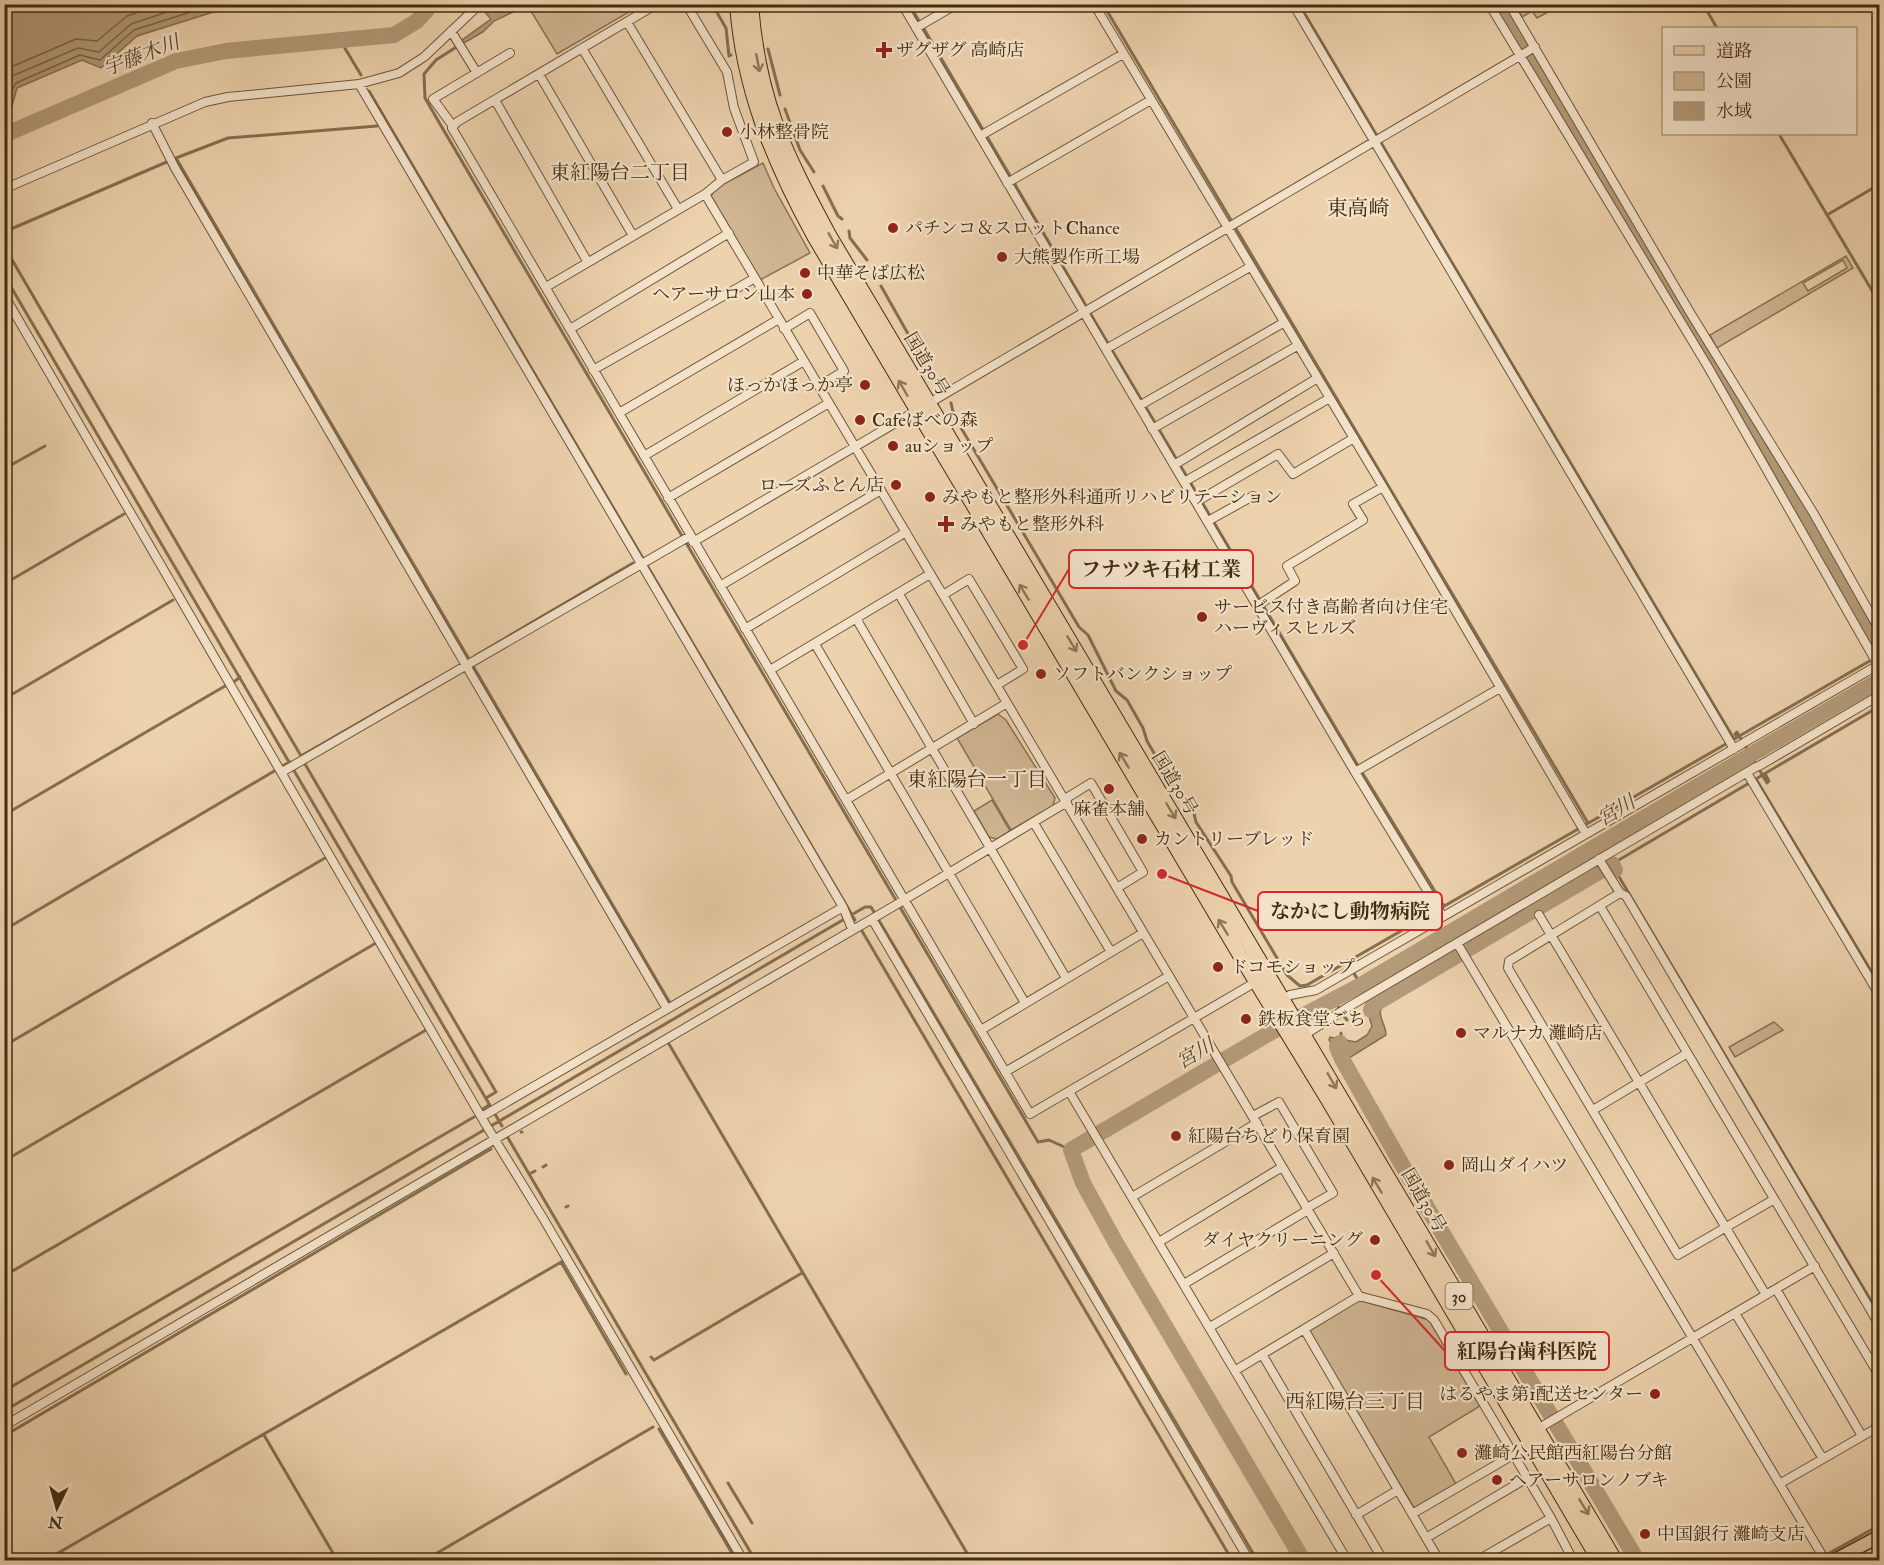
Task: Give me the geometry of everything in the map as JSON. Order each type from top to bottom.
[{"type":"highway","name":"国道30号","points":[[737,4],[740,37],[753,95],[774,159],[814,236],[916,409],[1262,979],[1285,1003],[1547,1423],[1615,1560]]},
{"type":"highway","name":"国道30号","points":[[751,4],[757,63],[773,121],[786,155],[829,235],[928,401],[1262,979],[1272,1010],[1599,1560]]},
{"type":"main road","points":[[1835,1560],[1880,1536]]},
{"type":"street","points":[[4,189],[205,102],[228,97],[379,80],[411,67],[480,4]]},
{"type":"street","points":[[453,126],[657,4]]},
{"type":"street","points":[[546,286],[632,234],[705,194],[722,180],[754,162],[734,108],[727,72],[686,4]]},
{"type":"street","points":[[902,4],[1011,181],[1083,311],[1109,347],[1440,911]]},
{"type":"street","points":[[916,28],[957,4]]},
{"type":"street","points":[[1094,4],[1151,100],[1231,224],[1250,267],[1354,438],[1584,829]]},
{"type":"street","points":[[1293,4],[1377,139],[1731,744]]},
{"type":"street","points":[[1272,1010],[1316,990],[1440,911],[1731,744],[1744,743],[1877,662],[1708,367],[1522,55],[1489,4]]},
{"type":"street","points":[[1509,4],[1691,314],[1814,514],[1880,632]]},
{"type":"street","points":[[627,21],[722,180]]},
{"type":"street","points":[[451,31],[477,73]]},
{"type":"street","points":[[582,48],[678,209]]},
{"type":"street","points":[[289,768],[644,562],[855,446],[928,401],[1533,48]]},
{"type":"street","points":[[510,53],[433,99],[453,126],[455,134],[546,286],[668,498],[688,539],[720,586],[846,800],[900,903],[981,1030],[1030,1114],[1070,1093],[1262,979]]},
{"type":"street","points":[[983,134],[1123,54]]},
{"type":"street","points":[[539,74],[632,234]]},
{"type":"street","points":[[359,84],[644,562],[847,918]]},
{"type":"street","points":[[495,100],[587,261]]},
{"type":"street","points":[[1011,181],[1151,100]]},
{"type":"street","points":[[152,123],[171,160],[469,663],[668,1009]]},
{"type":"street","points":[[705,194],[1359,1296],[1431,1317],[1551,1518],[1570,1559]]},
{"type":"street","points":[[570,329],[729,233]]},
{"type":"street","points":[[1109,347],[1250,267]]},
{"type":"street","points":[[593,370],[755,278]]},
{"type":"street","points":[[4,295],[289,768],[488,1128],[743,1560]]},
{"type":"street","points":[[784,328],[810,313],[844,371],[819,386]]},
{"type":"street","points":[[619,413],[779,320]]},
{"type":"street","points":[[1142,404],[1283,323]]},
{"type":"street","points":[[1156,427],[1297,345]]},
{"type":"street","points":[[644,456],[804,361]]},
{"type":"street","points":[[1177,464],[1317,379]]},
{"type":"street","points":[[1187,480],[1329,399]]},
{"type":"street","points":[[668,498],[829,403]]},
{"type":"street","points":[[1199,500],[1278,454],[1293,474],[1354,438]]},
{"type":"street","points":[[1261,603],[1295,582],[1287,566],[1362,520],[1353,504],[1383,487]]},
{"type":"street","points":[[720,586],[881,490]]},
{"type":"street","points":[[1211,520],[1253,496]]},
{"type":"street","points":[[745,628],[906,532]]},
{"type":"street","points":[[770,670],[857,620],[930,574]]},
{"type":"street","points":[[943,595],[969,579],[1023,669],[997,685]]},
{"type":"street","points":[[899,594],[974,724]]},
{"type":"street","points":[[857,620],[1066,978]]},
{"type":"street","points":[[815,644],[1025,1003]]},
{"type":"street","points":[[1358,770],[1500,688]]},
{"type":"street","points":[[1291,1040],[1461,950],[1750,778],[1758,767],[1880,695]]},
{"type":"street","points":[[846,800],[1007,704]]},
{"type":"street","points":[[1750,778],[1880,996]]},
{"type":"street","points":[[483,1116],[668,1009],[847,918],[876,917],[949,871],[1034,823],[1091,783],[1143,872],[1117,888]]},
{"type":"street","points":[[1034,823],[1111,952]]},
{"type":"street","points":[[1603,866],[1620,893],[1626,896],[1880,1326]]},
{"type":"street","points":[[1620,893],[1509,961],[1508,969],[1678,1254],[1773,1200]]},
{"type":"street","points":[[1600,906],[1880,1377]]},
{"type":"street","points":[[1539,915],[1766,1295]]},
{"type":"street","points":[[876,917],[1249,1560]]},
{"type":"street","points":[[4,1426],[496,1139],[847,918]]},
{"type":"street","points":[[981,1030],[1143,933]]},
{"type":"street","points":[[1461,950],[1782,1484],[1824,1558]]},
{"type":"street","points":[[1005,1072],[1169,976]]},
{"type":"street","points":[[1593,1110],[1686,1054]]},
{"type":"street","points":[[1070,1093],[1347,1560]]},
{"type":"street","points":[[1132,1197],[1255,1120],[1279,1102],[1333,1193],[1184,1284]]},
{"type":"street","points":[[1159,1242],[1282,1167]]},
{"type":"street","points":[[1210,1327],[1334,1253]]},
{"type":"street","points":[[1525,1436],[1815,1266]]},
{"type":"street","points":[[1776,1289],[1862,1436]]},
{"type":"street","points":[[1236,1370],[1359,1296]]},
{"type":"street","points":[[1735,1313],[1823,1460]]},
{"type":"street","points":[[1304,1329],[1440,1560]]},
{"type":"street","points":[[1262,1354],[1383,1560]]},
{"type":"street","points":[[1782,1484],[1880,1426]]},
{"type":"street","points":[[1412,1514],[1513,1455]]},
{"type":"street","points":[[1426,1539],[1527,1478]]},
{"type":"street","points":[[1356,1515],[1398,1490]]},
{"type":"street","points":[[1478,1560],[1551,1518]]},
{"type":"green space","points":[[541,5],[641,5],[557,54],[531,11]]},
{"type":"green space","points":[[1515,5],[1561,5],[1537,18],[1532,11],[1522,17]]},
{"type":"green space","points":[[763,163],[774,188],[810,253],[760,280],[711,196],[716,188]]},
{"type":"green space","points":[[1846,256],[1853,268],[1717,348],[1710,335]],"holes":[[[1843,260],[1847,268],[1808,291],[1803,283]]]},
{"type":"green space","points":[[998,714],[1006,720],[1055,798],[1053,806],[1011,830],[957,738]]},
{"type":"green space","points":[[992,800],[1010,831],[997,839],[989,837],[974,811]]},
{"type":"green space","points":[[1774,1022],[1783,1030],[1735,1057],[1729,1047]]},
{"type":"green space","points":[[1359,1300],[1429,1320],[1480,1406],[1429,1437],[1456,1484],[1414,1508],[1309,1331]]},
{"type":"water","points":[[5,4],[236,5],[137,36],[101,68],[82,60],[17,88],[12,106],[5,108]]},
{"type":"water","points":[[505,4],[528,5],[494,21],[483,32],[464,43],[462,40],[491,19],[484,11]]},
{"type":"water","points":[[1385,994],[1388,1001],[1383,1005],[1380,1013],[1386,1035],[1341,1063],[1329,1040],[1330,1037],[1356,1042],[1367,1035],[1372,1026],[1366,1007],[1369,1001]]},
{"type":"waterway","name":"宇藤木川","points":[[4,135],[176,61],[226,51],[394,35],[417,21],[432,4]]},
{"type":"waterway","points":[[712,4],[726,28],[729,56],[731,55]]},
{"type":"waterway","points":[[909,4],[919,21]]},
{"type":"waterway","points":[[1103,4],[1588,823]]},
{"type":"waterway","points":[[1299,4],[1734,739]]},
{"type":"waterway","points":[[1500,4],[1823,548],[1880,650]]},
{"type":"waterway","points":[[1703,4],[1716,27]]},
{"type":"waterway","points":[[924,29],[1085,304]]},
{"type":"waterway","points":[[340,40],[361,75]]},
{"type":"waterway","points":[[458,46],[436,60],[424,74],[425,98],[1038,1142],[1049,1140],[1071,1150]]},
{"type":"waterway","points":[[768,49],[780,95]]},
{"type":"waterway","points":[[369,91],[855,920]]},
{"type":"waterway","points":[[785,109],[800,150],[814,172]]},
{"type":"waterway","points":[[176,158],[228,138],[377,126]]},
{"type":"waterway","points":[[1780,135],[1880,304]]},
{"type":"waterway","points":[[176,158],[670,1003]]},
{"type":"waterway","points":[[4,232],[169,161]]},
{"type":"waterway","points":[[1827,215],[1880,184]]},
{"type":"waterway","points":[[823,186],[838,216],[842,219]]},
{"type":"waterway","points":[[849,231],[850,238],[867,260]]},
{"type":"waterway","points":[[4,246],[301,756],[428,683]]},
{"type":"waterway","points":[[873,272],[876,276]]},
{"type":"waterway","points":[[4,275],[502,1126]]},
{"type":"waterway","points":[[881,286],[933,378],[941,386]]},
{"type":"waterway","points":[[1090,313],[1357,764],[1444,906]]},
{"type":"waterway","points":[[4,325],[10,321]]},
{"type":"waterway","points":[[951,403],[954,416],[1079,627],[1088,635],[1116,691],[1127,700],[1143,728],[1147,741],[1174,787],[1193,809],[1196,822],[1231,876],[1232,882],[1287,975],[1300,986],[1307,985],[1738,737]]},
{"type":"waterway","points":[[4,469],[45,446]]},
{"type":"waterway","points":[[4,584],[124,514]]},
{"type":"waterway","points":[[475,656],[633,563]]},
{"type":"waterway","points":[[4,699],[173,600]]},
{"type":"waterway","points":[[1741,735],[1880,655]]},
{"type":"waterway","points":[[235,681],[240,677]]},
{"type":"waterway","name":"宮川","points":[[1752,754],[1880,680]]},
{"type":"waterway","points":[[4,815],[225,686]]},
{"type":"waterway","points":[[1764,774],[1880,706]]},
{"type":"waterway","name":"宮川","points":[[1737,737],[1735,734],[1737,732],[1767,783]]},
{"type":"waterway","name":"宮川","points":[[1303,1560],[1116,1243],[1083,1183],[1071,1150],[1270,1033],[1361,985],[1749,756]]},
{"type":"waterway","points":[[284,765],[290,762]]},
{"type":"waterway","points":[[305,764],[496,1092],[486,1098]]},
{"type":"waterway","points":[[4,930],[276,770]]},
{"type":"waterway","points":[[1765,774],[1769,781],[1767,783]]},
{"type":"waterway","points":[[1612,864],[1761,776]]},
{"type":"waterway","points":[[1756,779],[1880,986]]},
{"type":"waterway","points":[[4,1046],[325,858]]},
{"type":"waterway","points":[[1371,1010],[1373,1005],[1612,864],[1615,870]]},
{"type":"waterway","points":[[1615,870],[1880,1316]]},
{"type":"waterway","points":[[4,1411],[865,907],[871,907],[1257,1560]]},
{"type":"waterway","points":[[862,931],[1232,1560]]},
{"type":"waterway","points":[[4,1161],[376,943]]},
{"type":"waterway","points":[[1347,961],[1363,989]]},
{"type":"waterway","points":[[1334,1000],[1339,1008]]},
{"type":"waterway","points":[[1343,1015],[1347,1020]]},
{"type":"waterway","points":[[4,1276],[426,1030]]},
{"type":"waterway","points":[[1341,1033],[1341,1042]]},
{"type":"waterway","points":[[1340,1043],[1337,1047],[1342,1059],[1409,1177],[1637,1560]]},
{"type":"waterway","points":[[669,1044],[971,1560]]},
{"type":"waterway","points":[[483,1109],[489,1105]]},
{"type":"waterway","points":[[4,1391],[474,1117]]},
{"type":"waterway","points":[[508,1138],[755,1560]]},
{"type":"waterway","points":[[4,1436],[491,1149]]},
{"type":"waterway","points":[[529,1174],[535,1171]]},
{"type":"waterway","points":[[46,1560],[563,1261]]},
{"type":"waterway","points":[[561,1262],[626,1374]]},
{"type":"waterway","points":[[651,1357],[654,1360],[802,1273]]},
{"type":"waterway","points":[[425,1560],[653,1427]]},
{"type":"waterway","points":[[659,1429],[736,1560]]},
{"type":"waterway","points":[[264,1435],[337,1560]]},
{"type":"waterway","points":[[728,1483],[752,1523]]},
{"type":"waterway","points":[[1817,1560],[1880,1525]]},
{"type":"place","name":"ザグザグ 高崎店","points":[[884,50]]},
{"type":"place","name":"小林整骨院","points":[[727,132]]},
{"type":"place","name":"パチンコ＆スロットChance","points":[[893,228]]},
{"type":"place","name":"大熊製作所工場","points":[[1002,257]]},
{"type":"place","name":"中華そば広松","points":[[805,273]]},
{"type":"place","name":"ヘアーサロン山本","points":[[807,294]]},
{"type":"place","name":"ほっかほっか亭","points":[[865,385]]},
{"type":"place","name":"Cafeばべの森","points":[[860,420]]},
{"type":"place","name":"auショップ","points":[[893,446]]},
{"type":"place","name":"ローズふとん店","points":[[896,485]]},
{"type":"place","name":"みやもと整形外科通所リハビリテーション","points":[[930,497]]},
{"type":"place","name":"みやもと整形外科","points":[[946,524]]},
{"type":"place","name":"サービス付き高齢者向け住宅 ハーヴィスヒルズ","points":[[1202,617]]},
{"type":"place","name":"フナツキ石材工業","points":[[1023,645]]},
{"type":"place","name":"ソフトバンクショップ","points":[[1041,674]]},
{"type":"place","name":"麻雀本舗","points":[[1109,789]]},
{"type":"place","name":"カントリーブレッド","points":[[1142,839]]},
{"type":"place","name":"なかにし動物病院","points":[[1162,874]]},
{"type":"place","name":"ドコモショップ","points":[[1218,967]]},
{"type":"place","name":"鉄板食堂ごち","points":[[1246,1019]]},
{"type":"place","name":"マルナカ 灘崎店","points":[[1461,1033]]},
{"type":"place","name":"紅陽台ちどり保育園","points":[[1176,1136]]},
{"type":"place","name":"岡山ダイハツ","points":[[1449,1165]]},
{"type":"place","name":"ダイヤクリーニング","points":[[1375,1240]]},
{"type":"place","name":"紅陽台歯科医院","points":[[1376,1275]]},
{"type":"place","name":"はるやま第1配送センター","points":[[1655,1394]]},
{"type":"place","name":"灘崎公民館西紅陽台分館","points":[[1462,1453]]},
{"type":"place","name":"ヘアーサロンノブキ","points":[[1497,1480]]},
{"type":"place","name":"中国銀行 灘崎支店","points":[[1645,1534]]},
{"type":"district","name":"東紅陽台二丁目","points":[[620,172]]},
{"type":"district","name":"東高崎","points":[[1358,208]]},
{"type":"district","name":"東紅陽台一丁目","points":[[977,779]]},
{"type":"district","name":"西紅陽台三丁目","points":[[1355,1401]]}]
